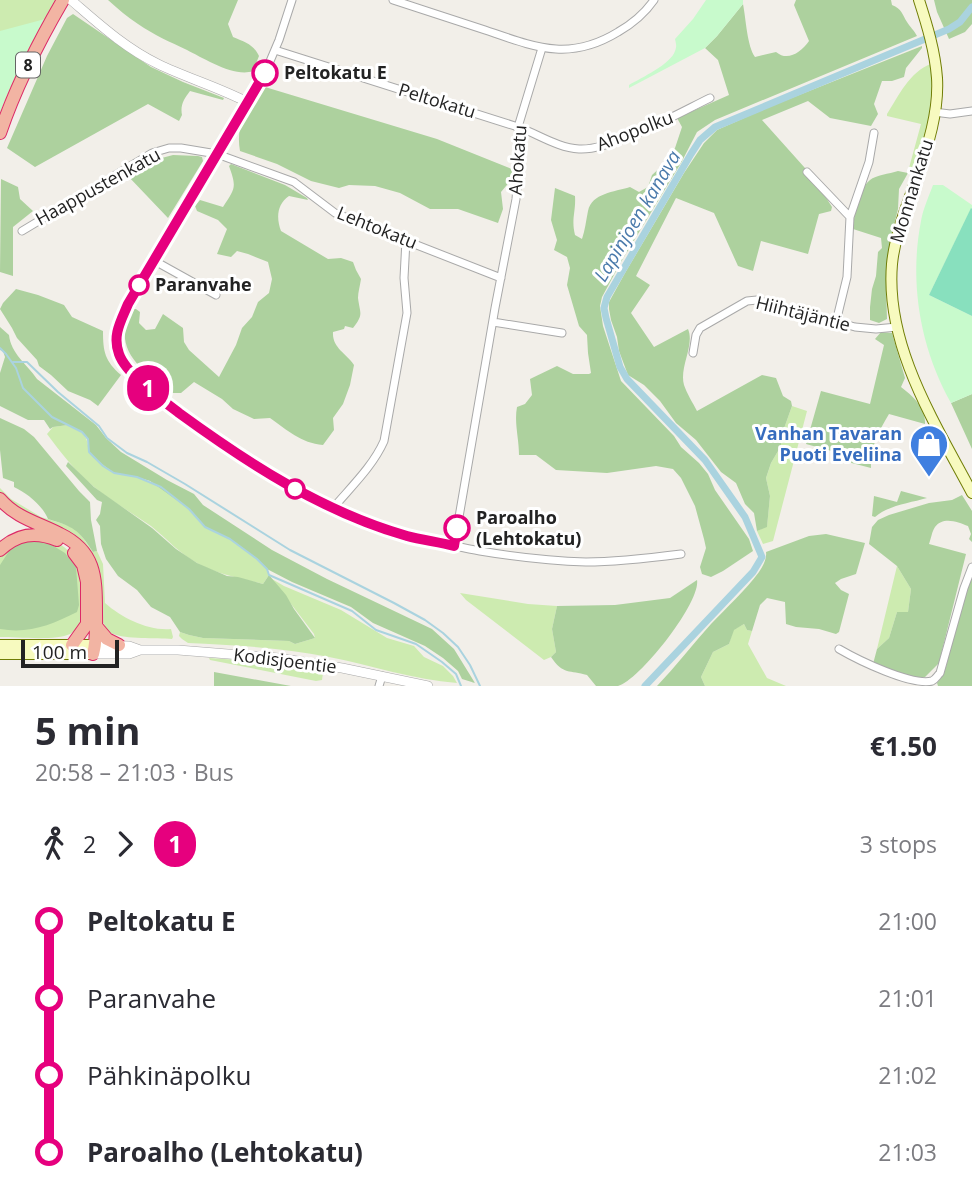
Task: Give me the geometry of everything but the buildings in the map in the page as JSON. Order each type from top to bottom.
[{"type":"highway","name":"8","points":[[0,133],[32,56],[63,0]]},
{"type":"highway","points":[[0,499],[24,518],[69,539],[91,563],[95,577],[92,625],[72,645]]},
{"type":"highway","points":[[0,550],[10,541],[31,534],[54,538],[78,556],[87,582],[93,648]]},
{"type":"highway","points":[[92,625],[107,639],[119,645]]},
{"type":"main road","name":"Monnankatu","points":[[919,0],[932,43],[937,76],[934,112],[927,145],[895,245],[892,286],[897,327],[912,375],[972,493]]},
{"type":"main road","name":"Kodisjoentie","points":[[0,645],[72,645],[93,648]]},
{"type":"main road","name":"Kodisjoentie","points":[[0,654],[93,648]]},
{"type":"street","points":[[71,0],[133,50],[247,102]]},
{"type":"street","points":[[292,0],[265,73],[128,304],[116,331],[119,355],[125,366],[158,397],[239,456],[334,508],[398,533],[515,557],[574,561],[625,560],[681,554]]},
{"type":"street","points":[[393,0],[542,48],[568,50],[591,46],[605,40],[641,15],[654,0]]},
{"type":"street","name":"Ahokatu","points":[[502,277],[516,199],[520,152],[518,127],[542,48]]},
{"type":"street","name":"Peltokatu","points":[[275,50],[518,127]]},
{"type":"street","name":"Ahopolku","points":[[518,127],[576,149],[592,148],[628,136],[710,99]]},
{"type":"street","points":[[934,112],[950,114],[972,111]]},
{"type":"street","points":[[836,322],[846,277],[850,217],[869,162],[874,133]]},
{"type":"street","name":"Haappustenkatu","points":[[22,231],[152,153],[181,148],[217,154]]},
{"type":"street","name":"Lehtokatu","points":[[217,154],[294,182],[335,212],[502,277]]},
{"type":"street","points":[[807,172],[850,217]]},
{"type":"street","points":[[334,508],[380,450],[384,441],[407,313],[404,278],[406,240]]},
{"type":"street","points":[[153,260],[216,295]]},
{"type":"street","points":[[454,546],[502,277]]},
{"type":"street","name":"Hiihtäjäntie","points":[[693,353],[700,328],[747,300],[767,302],[866,329],[897,327]]},
{"type":"street","points":[[493,322],[562,332]]},
{"type":"street","points":[[839,649],[892,676],[921,682],[935,679],[940,673],[972,567]]},
{"type":"street","name":"Kodisjoentie","points":[[93,648],[119,645],[140,650],[278,658],[428,686]]},
{"type":"street","name":"Kodisjoentie","points":[[93,648],[129,654],[140,650]]},
{"type":"street","points":[[379,686],[382,676]]},
{"type":"green space","points":[[0,0],[57,0],[26,55],[0,112]]},
{"type":"green space","points":[[108,0],[238,0],[228,24],[233,37],[245,42],[257,52],[259,56],[253,71],[237,72],[210,62],[144,28]]},
{"type":"green space","points":[[706,0],[743,0],[743,4],[705,48],[629,88],[629,85],[668,61],[676,48],[675,39]]},
{"type":"green space","points":[[796,0],[891,0],[892,5],[900,10],[917,36],[715,120],[697,132],[621,262],[600,306],[603,326],[621,381],[708,474],[715,490],[749,539],[753,551],[711,577],[702,574],[700,567],[706,548],[695,506],[681,478],[673,469],[656,466],[607,473],[556,470],[536,455],[519,455],[517,407],[525,404],[532,395],[530,379],[557,366],[573,374],[591,373],[587,335],[579,326],[567,285],[570,268],[567,257],[554,250],[557,240],[551,220],[555,188],[575,196],[574,229],[575,235],[582,239],[588,211],[594,200],[604,194],[630,187],[639,192],[648,187],[652,175],[675,148],[682,127],[677,118],[729,95],[718,60],[705,48],[743,4],[748,39],[755,57],[776,52],[790,56],[806,45],[809,41],[794,5]]},
{"type":"green space","points":[[934,0],[972,0],[972,24],[965,32],[949,39]]},
{"type":"green space","points":[[73,14],[151,67],[224,98],[223,100],[190,91],[183,102],[179,121],[148,104],[35,167],[7,148],[47,56],[67,18]]},
{"type":"green space","points":[[45,19],[32,41],[0,112],[0,31]]},
{"type":"green space","points":[[922,46],[906,68],[904,77],[882,81],[874,104],[878,114],[871,126],[830,118],[808,101],[762,120],[813,177],[832,207],[831,211],[819,214],[808,254],[761,241],[753,271],[738,266],[714,213],[676,198],[636,276],[650,285],[631,313],[654,347],[688,329],[690,342],[683,378],[697,411],[762,375],[776,378],[783,396],[791,401],[781,446],[766,478],[770,496],[767,527],[757,531],[754,513],[745,504],[736,483],[721,472],[696,440],[676,423],[644,385],[628,375],[619,351],[609,302],[684,173],[704,143],[717,130]]},
{"type":"green space","points":[[931,64],[927,131],[916,167],[909,168],[921,124],[887,114],[911,78]]},
{"type":"green space","points":[[265,87],[437,139],[512,169],[512,179],[501,192],[503,209],[498,223],[458,209],[430,209],[400,193],[375,186],[349,185],[339,188],[311,181],[277,164],[240,151],[241,124]]},
{"type":"green space","points":[[173,155],[198,156],[202,157],[203,161],[168,218],[127,175],[158,159]]},
{"type":"green space","points":[[231,164],[285,185],[307,198],[308,200],[289,196],[282,203],[278,216],[281,231],[328,259],[341,258],[353,262],[361,279],[358,296],[359,320],[353,328],[345,326],[344,329],[333,332],[337,346],[354,365],[343,404],[333,418],[334,430],[323,445],[301,439],[270,418],[254,419],[233,409],[194,382],[181,393],[173,393],[141,368],[128,348],[125,324],[130,309],[140,312],[139,323],[146,330],[155,329],[163,314],[183,328],[184,342],[189,350],[219,377],[242,328],[252,317],[258,302],[269,293],[272,279],[268,262],[237,251],[231,257],[217,254],[227,229],[218,220],[197,211],[195,206],[200,200],[223,207],[233,188],[229,166]]},
{"type":"green space","points":[[898,171],[908,173],[899,189],[898,209],[891,237],[886,284],[887,319],[879,323],[870,320],[870,307],[878,252],[882,248],[881,238],[853,229],[857,203],[866,184],[876,177]]},
{"type":"green space","points":[[1,179],[18,187],[20,199],[33,211],[13,227],[13,276],[0,272]]},
{"type":"green space","points":[[933,185],[943,185],[972,205],[929,295],[972,316],[972,394],[951,403],[940,382],[925,337],[917,291],[916,267],[921,221]]},
{"type":"green space","points":[[972,209],[972,316],[929,295]]},
{"type":"green space","points":[[16,289],[64,305],[72,317],[103,331],[106,356],[121,375],[98,406],[68,391],[39,366],[37,360],[17,338],[0,309]]},
{"type":"green space","points":[[0,327],[9,335],[16,353],[37,379],[96,425],[121,452],[194,494],[203,505],[272,550],[432,629],[454,649],[475,683],[462,679],[458,671],[425,646],[373,623],[351,607],[267,569],[230,539],[205,527],[189,509],[150,481],[114,473],[89,452],[88,439],[82,432],[68,425],[50,429],[44,420],[28,420],[0,406],[0,373],[5,357],[0,350]]},
{"type":"green space","points":[[881,332],[892,333],[905,378],[901,387],[921,408],[925,424],[889,414],[874,446],[871,468],[840,460],[835,452],[806,444],[821,391],[870,404],[884,345],[875,339]]},
{"type":"green space","points":[[972,394],[972,449],[951,403]]},
{"type":"green space","points":[[792,406],[807,411],[773,541],[763,544],[757,531],[767,526],[770,496],[766,478],[781,446],[781,437]]},
{"type":"green space","points":[[0,418],[24,429],[34,437],[90,502],[97,551],[93,552],[75,530],[48,519],[34,500],[14,487],[14,482],[3,478]]},
{"type":"green space","points":[[68,425],[84,435],[89,452],[114,473],[137,477],[161,487],[189,509],[205,527],[230,539],[257,559],[269,575],[263,584],[221,573],[197,563],[151,526],[93,486],[68,462],[47,434],[53,427]]},
{"type":"green space","points":[[68,462],[94,487],[197,563],[227,576],[263,584],[269,575],[315,638],[295,644],[289,641],[203,638],[180,632],[170,617],[151,607],[137,590],[118,576],[106,559],[101,544],[100,526],[96,520],[102,502],[97,500],[66,466]]},
{"type":"green space","points":[[0,488],[11,499],[41,517],[78,531],[93,552],[97,551],[103,564],[105,603],[136,622],[153,628],[171,629],[172,639],[125,637],[109,632],[102,621],[95,562],[24,513],[0,494]]},
{"type":"green space","points":[[901,491],[927,498],[872,516],[874,496],[897,502]]},
{"type":"green space","points":[[962,495],[972,511],[972,542],[969,539],[971,534],[968,526],[946,521],[935,527],[929,544],[966,554],[939,663],[925,677],[908,677],[873,664],[877,649],[889,638],[897,612],[908,612],[911,589],[897,566],[869,544],[872,527],[878,520],[889,515],[929,503],[952,500]]},
{"type":"green space","points":[[826,534],[865,543],[856,574],[835,583],[849,594],[839,632],[836,634],[786,624],[785,602],[767,598],[760,605],[752,631],[747,630],[744,624],[734,630],[729,644],[713,652],[701,677],[705,686],[657,686],[754,579],[763,565],[766,552],[809,536]]},
{"type":"green space","points":[[23,538],[59,544],[71,555],[76,565],[81,578],[84,605],[82,617],[70,634],[46,638],[0,637],[0,555]]},
{"type":"green space","points":[[27,541],[47,542],[65,553],[76,567],[79,605],[77,612],[40,627],[0,629],[0,565],[11,548]]},
{"type":"green space","points":[[897,566],[911,589],[908,612],[897,612],[889,638],[877,649]]},
{"type":"green space","points":[[972,571],[972,686],[938,686],[946,666]]},
{"type":"green space","points":[[272,579],[341,610],[387,638],[414,646],[424,657],[443,666],[457,683],[425,679],[312,654],[259,647],[188,643],[179,636],[180,632],[203,638],[289,641],[295,644],[315,638]]},
{"type":"green space","points":[[697,580],[696,591],[680,622],[654,656],[628,681],[618,686],[596,686],[587,675],[563,669],[551,657],[556,652],[552,629],[557,606],[615,605],[670,598]]},
{"type":"green space","points":[[460,593],[557,606],[552,629],[556,652],[544,660]]},
{"type":"green space","points":[[744,624],[747,630],[752,631],[748,644],[767,678],[786,686],[705,686],[701,677],[713,652],[729,644],[733,630]]},
{"type":"green space","points":[[209,658],[318,669],[323,673],[322,680],[316,681]]},
{"type":"green space","points":[[214,672],[291,686],[214,686]]},
{"type":"waterway","name":"Lapinjoen kanava","points":[[645,686],[753,572],[762,557],[745,517],[705,460],[627,379],[620,367],[606,318],[604,308],[607,297],[691,154],[700,140],[715,127],[949,29],[960,22],[972,7]]},
{"type":"waterway","points":[[0,348],[16,368],[23,388],[52,417],[82,432],[88,439],[89,452],[103,466],[114,473],[137,477],[161,487],[189,509],[205,527],[230,539],[257,559],[269,575],[352,611],[376,630],[416,644],[456,674],[461,686]]},
{"type":"waterway","points":[[13,362],[27,362],[99,426],[107,438],[127,453],[185,484],[290,550],[425,620],[458,647],[480,686]]},
{"type":"bus line","name":"1","points":[[265,73],[128,304],[116,331],[119,355],[125,366],[158,397],[239,456],[308,496],[372,524],[408,536],[454,546],[457,528]]},
{"type":"place","name":"Peltokatu E","points":[[265,73]]},
{"type":"place","name":"Paranvahe","points":[[139,285]]},
{"type":"place","name":"Vanhan Tavaran Puoti Eveliina","points":[[929,478]]},
{"type":"place","name":"Paroalho (Lehtokatu)","points":[[457,528]]}]
